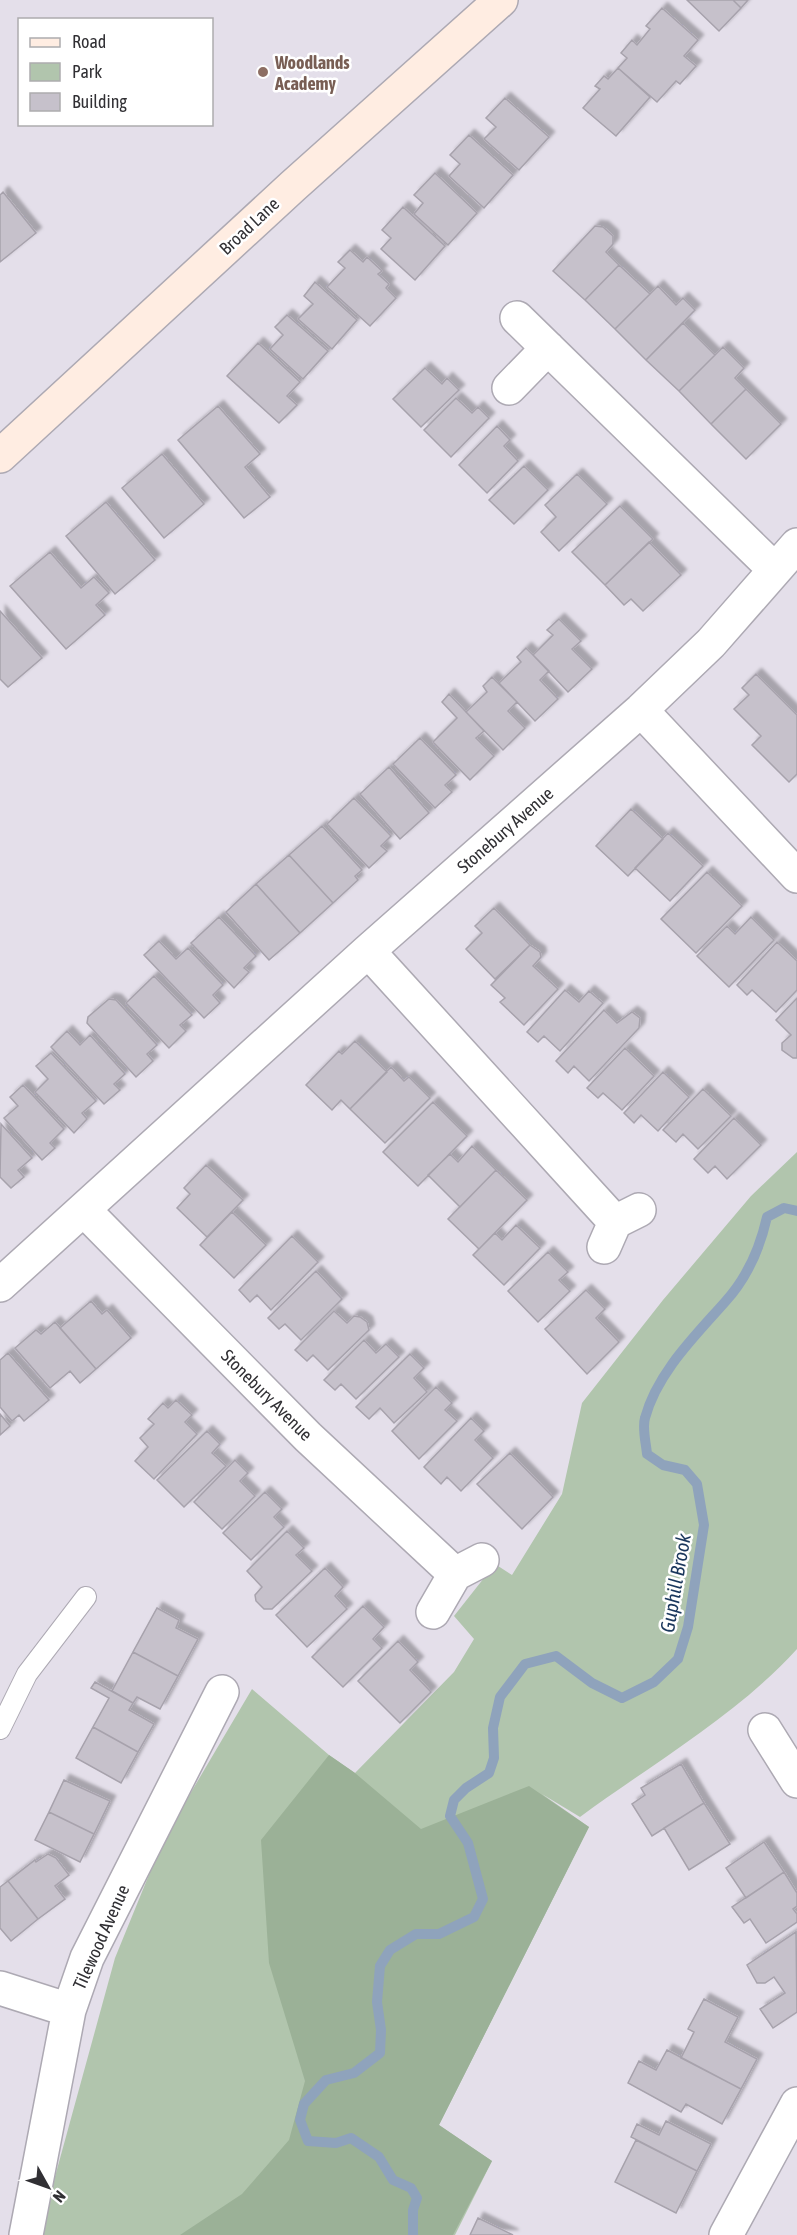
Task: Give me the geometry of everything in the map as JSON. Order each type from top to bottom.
[{"type":"street","name":"Broad Lane","points":[[0,456],[501,0]]},
{"type":"street","points":[[517,318],[775,570]]},
{"type":"street","points":[[508,388],[548,348]]},
{"type":"street","name":"Stonebury Avenue","points":[[0,1285],[368,951],[641,710],[711,643],[797,545]]},
{"type":"street","points":[[641,710],[797,876]]},
{"type":"street","points":[[368,951],[620,1226]]},
{"type":"street","name":"Stonebury Avenue","points":[[84,1210],[308,1437],[468,1567],[433,1612]]},
{"type":"street","name":"Tilewood Avenue","points":[[26,2235],[69,2010],[87,1958],[222,1692]]},
{"type":"street","points":[[765,1730],[797,1781]]},
{"type":"street","points":[[0,1988],[69,2010]]},
{"type":"street","points":[[726,2235],[797,2104]]},
{"type":"lane","points":[[0,1729],[27,1674],[86,1597]]},
{"type":"green space","points":[[797,1152],[797,1649],[748,1696],[721,1717],[580,1817],[542,1794],[589,1827],[439,2125],[492,2161],[455,2235],[39,2235],[115,1958],[164,1838],[252,1689],[329,1755],[355,1773],[454,1672],[474,1639],[454,1616],[495,1564],[512,1575],[562,1494],[582,1403],[663,1300],[751,1196]]},
{"type":"green space","points":[[329,1755],[355,1773],[421,1829],[529,1786],[589,1827],[439,2125],[492,2161],[453,2235],[180,2235],[242,2194],[289,2140],[305,2081],[269,1963],[261,1840]]},
{"type":"building","points":[[687,0],[733,0],[741,8],[719,31]]},
{"type":"building","points":[[733,0],[748,0],[741,8]]},
{"type":"building","points":[[662,8],[698,40],[684,56],[696,66],[680,84],[676,81],[657,102],[618,68],[627,58],[621,53],[632,40],[637,45],[650,29],[646,26]]},
{"type":"building","points":[[618,68],[650,97],[616,136],[583,108],[600,89],[595,86],[604,76],[608,79]]},
{"type":"building","points":[[505,98],[549,137],[519,170],[484,139],[496,127],[486,118]]},
{"type":"building","points":[[469,135],[513,175],[484,208],[449,176],[460,164],[450,155]]},
{"type":"building","points":[[435,173],[477,213],[448,245],[414,214],[423,203],[414,195]]},
{"type":"building","points":[[3,192],[36,233],[0,262],[0,195]]},
{"type":"building","points":[[403,207],[445,246],[415,280],[381,249],[391,238],[382,230]]},
{"type":"building","points":[[595,226],[603,227],[613,236],[613,244],[606,252],[619,265],[585,300],[553,271]]},
{"type":"building","points":[[350,250],[363,262],[367,257],[382,271],[378,274],[389,284],[386,288],[396,298],[370,326],[327,287],[345,268],[338,262]]},
{"type":"building","points":[[619,265],[650,294],[615,329],[585,300]]},
{"type":"building","points":[[315,282],[357,320],[332,349],[298,319],[313,304],[304,296]]},
{"type":"building","points":[[658,286],[676,305],[683,298],[695,310],[646,360],[615,329]]},
{"type":"building","points":[[287,315],[328,351],[303,379],[270,349],[283,335],[275,327]]},
{"type":"building","points":[[683,323],[715,355],[679,391],[646,360]]},
{"type":"building","points":[[258,343],[300,382],[287,396],[297,405],[279,423],[227,376]]},
{"type":"building","points":[[723,347],[744,368],[735,378],[746,389],[711,424],[679,391]]},
{"type":"building","points":[[425,368],[442,384],[447,378],[459,390],[421,427],[393,399]]},
{"type":"building","points":[[746,389],[781,424],[746,459],[711,424]]},
{"type":"building","points":[[456,398],[472,413],[478,407],[489,418],[451,457],[424,430]]},
{"type":"building","points":[[218,406],[260,454],[245,467],[270,497],[244,518],[178,440]]},
{"type":"building","points":[[497,426],[510,440],[504,446],[518,461],[487,493],[459,465]]},
{"type":"building","points":[[162,454],[204,504],[164,538],[122,488]]},
{"type":"building","points":[[524,466],[548,490],[514,524],[489,500]]},
{"type":"building","points":[[577,474],[607,504],[559,551],[541,532],[556,517],[545,505]]},
{"type":"building","points":[[106,502],[155,560],[115,594],[66,536]]},
{"type":"building","points":[[620,506],[653,539],[605,585],[572,552]]},
{"type":"building","points":[[649,542],[681,575],[643,611],[631,599],[624,605],[605,585]]},
{"type":"building","points":[[50,552],[81,588],[94,577],[109,593],[96,605],[105,615],[66,649],[10,586]]},
{"type":"building","points":[[0,611],[42,658],[8,687],[0,679]]},
{"type":"building","points":[[559,619],[581,641],[572,649],[592,669],[568,692],[533,655],[553,635],[547,630]]},
{"type":"building","points":[[526,648],[549,671],[540,680],[558,699],[535,721],[499,683],[521,662],[517,657]]},
{"type":"building","points":[[756,674],[797,715],[797,774],[789,782],[752,745],[761,736],[734,709],[749,695],[742,688]]},
{"type":"building","points":[[492,677],[517,702],[508,711],[525,728],[503,750],[466,712],[487,692],[483,686]]},
{"type":"building","points":[[449,694],[484,731],[476,738],[494,756],[470,780],[433,742],[457,718],[442,702]]},
{"type":"building","points":[[420,738],[456,775],[445,785],[452,792],[435,808],[393,764]]},
{"type":"building","points":[[389,767],[429,813],[400,839],[360,794]]},
{"type":"building","points":[[354,798],[391,836],[381,846],[387,851],[369,868],[327,824]]},
{"type":"building","points":[[631,809],[663,839],[628,876],[596,846]]},
{"type":"building","points":[[322,826],[362,870],[355,876],[358,880],[333,903],[289,855]]},
{"type":"building","points":[[668,833],[703,866],[670,901],[635,868]]},
{"type":"building","points":[[289,855],[333,903],[300,933],[256,884]]},
{"type":"building","points":[[707,872],[742,906],[696,953],[661,919]]},
{"type":"building","points":[[256,884],[300,933],[269,960],[226,912]]},
{"type":"building","points":[[494,908],[530,945],[495,979],[466,949],[482,933],[475,926]]},
{"type":"building","points":[[219,917],[256,956],[244,968],[249,972],[234,988],[191,943]]},
{"type":"building","points":[[751,917],[774,940],[729,987],[697,956],[727,926],[735,934]]},
{"type":"building","points":[[159,941],[176,959],[188,948],[223,985],[213,995],[220,1003],[204,1018],[144,955]]},
{"type":"building","points":[[777,942],[797,961],[797,990],[776,1012],[752,990],[747,995],[737,985]]},
{"type":"building","points":[[530,945],[540,952],[541,957],[533,966],[558,989],[524,1025],[500,1002],[505,998],[491,985]]},
{"type":"building","points":[[154,976],[192,1015],[180,1025],[186,1031],[169,1048],[126,1003]]},
{"type":"building","points":[[565,990],[579,1002],[589,991],[603,1003],[560,1051],[544,1036],[538,1042],[527,1032]]},
{"type":"building","points":[[797,998],[797,1058],[793,1058],[782,1050],[782,1043],[791,1035],[776,1020]]},
{"type":"building","points":[[109,999],[116,1000],[157,1045],[147,1054],[153,1061],[136,1077],[87,1023],[88,1017]]},
{"type":"building","points":[[604,1010],[617,1023],[632,1012],[640,1018],[639,1028],[589,1081],[574,1066],[568,1073],[556,1061]]},
{"type":"building","points":[[67,1031],[80,1045],[90,1035],[125,1074],[114,1084],[120,1090],[104,1104],[51,1047]]},
{"type":"building","points":[[355,1041],[387,1072],[350,1109],[341,1100],[332,1110],[306,1085],[339,1051],[342,1054]]},
{"type":"building","points":[[625,1048],[654,1076],[622,1110],[603,1093],[598,1098],[587,1088]]},
{"type":"building","points":[[51,1053],[96,1101],[82,1113],[87,1119],[74,1133],[35,1092],[48,1079],[36,1066]]},
{"type":"building","points":[[391,1067],[404,1081],[409,1077],[430,1098],[385,1143],[350,1109]]},
{"type":"building","points":[[663,1072],[689,1097],[658,1131],[641,1115],[634,1123],[624,1113]]},
{"type":"building","points":[[23,1085],[64,1129],[50,1143],[55,1148],[42,1160],[4,1118],[18,1106],[10,1097]]},
{"type":"building","points":[[703,1089],[731,1116],[698,1149],[683,1134],[676,1142],[663,1130]]},
{"type":"building","points":[[433,1102],[467,1136],[418,1186],[383,1152]]},
{"type":"building","points":[[734,1118],[761,1145],[727,1179],[715,1166],[708,1173],[694,1159]]},
{"type":"building","points":[[1,1124],[32,1158],[18,1170],[24,1177],[11,1188],[0,1177]]},
{"type":"building","points":[[472,1146],[496,1170],[460,1207],[428,1175],[450,1154],[458,1162]]},
{"type":"building","points":[[206,1165],[243,1200],[207,1237],[177,1208],[190,1194],[184,1188]]},
{"type":"building","points":[[496,1170],[527,1200],[479,1249],[448,1219]]},
{"type":"building","points":[[232,1212],[266,1245],[234,1278],[200,1245]]},
{"type":"building","points":[[516,1225],[540,1248],[504,1285],[473,1255],[495,1233],[502,1240]]},
{"type":"building","points":[[292,1236],[318,1262],[271,1310],[257,1295],[250,1302],[239,1290]]},
{"type":"building","points":[[548,1252],[568,1272],[559,1280],[570,1291],[538,1322],[508,1291]]},
{"type":"building","points":[[316,1271],[342,1299],[301,1340],[285,1324],[279,1329],[268,1318]]},
{"type":"building","points":[[586,1290],[605,1309],[596,1318],[619,1342],[587,1374],[545,1329]]},
{"type":"building","points":[[91,1301],[102,1314],[107,1310],[131,1338],[96,1369],[60,1328]]},
{"type":"building","points":[[334,1311],[347,1323],[354,1316],[360,1317],[367,1322],[369,1330],[328,1370],[313,1355],[307,1361],[295,1350]]},
{"type":"building","points":[[55,1322],[96,1369],[80,1383],[70,1371],[50,1388],[15,1348],[36,1330],[41,1334]]},
{"type":"building","points":[[364,1340],[376,1353],[386,1344],[399,1357],[356,1399],[341,1384],[335,1390],[324,1380]]},
{"type":"building","points":[[8,1353],[49,1400],[24,1421],[19,1415],[12,1421],[0,1407],[0,1360]]},
{"type":"building","points":[[410,1354],[424,1368],[414,1378],[427,1392],[394,1423],[380,1408],[369,1419],[356,1407]]},
{"type":"building","points":[[436,1387],[452,1403],[445,1410],[457,1421],[419,1459],[392,1431]]},
{"type":"building","points":[[176,1400],[192,1415],[185,1422],[197,1434],[154,1479],[135,1461],[148,1447],[140,1438],[154,1424],[148,1419],[163,1403],[168,1408]]},
{"type":"building","points":[[0,1414],[10,1426],[0,1435]]},
{"type":"building","points":[[471,1418],[484,1431],[475,1440],[493,1458],[461,1491],[447,1477],[441,1484],[424,1467]]},
{"type":"building","points":[[207,1431],[220,1444],[212,1453],[226,1466],[184,1507],[157,1480]]},
{"type":"building","points":[[510,1453],[553,1497],[522,1529],[477,1484]]},
{"type":"building","points":[[235,1460],[248,1473],[240,1481],[255,1496],[222,1529],[194,1502]]},
{"type":"building","points":[[265,1492],[282,1509],[274,1517],[284,1527],[251,1560],[223,1533]]},
{"type":"building","points":[[287,1531],[304,1548],[296,1555],[312,1571],[272,1609],[264,1609],[256,1601],[255,1595],[262,1587],[247,1571]]},
{"type":"building","points":[[325,1568],[343,1587],[335,1596],[347,1609],[307,1647],[276,1615]]},
{"type":"building","points":[[363,1606],[384,1627],[373,1639],[382,1648],[343,1687],[312,1657]]},
{"type":"building","points":[[157,1608],[179,1620],[176,1628],[198,1639],[178,1676],[133,1652]]},
{"type":"building","points":[[398,1641],[418,1662],[410,1670],[431,1692],[400,1723],[358,1681]]},
{"type":"building","points":[[133,1652],[178,1676],[160,1709],[137,1697],[133,1703],[112,1691]]},
{"type":"building","points":[[95,1682],[133,1703],[129,1710],[154,1724],[138,1752],[93,1727],[109,1698],[91,1688]]},
{"type":"building","points":[[93,1727],[138,1752],[121,1783],[76,1758]]},
{"type":"building","points":[[681,1764],[704,1803],[652,1836],[632,1804],[645,1795],[641,1788]]},
{"type":"building","points":[[64,1780],[110,1801],[94,1834],[49,1812]]},
{"type":"building","points":[[704,1803],[730,1844],[689,1870],[664,1828]]},
{"type":"building","points":[[49,1812],[94,1834],[80,1862],[35,1840]]},
{"type":"building","points":[[764,1842],[784,1872],[746,1898],[726,1868]]},
{"type":"building","points":[[48,1854],[56,1858],[69,1875],[55,1886],[65,1899],[38,1919],[8,1881],[35,1860],[36,1862]]},
{"type":"building","points":[[784,1872],[797,1893],[797,1906],[793,1909],[797,1914],[797,1922],[766,1943],[750,1919],[744,1923],[732,1907]]},
{"type":"building","points":[[8,1881],[38,1919],[11,1941],[0,1928],[0,1887]]},
{"type":"building","points":[[796,1932],[797,2012],[773,2028],[760,2009],[785,1993],[774,1977],[765,1983],[757,1983],[747,1965]]},
{"type":"building","points":[[704,1999],[738,2017],[725,2042],[757,2059],[741,2089],[681,2058],[694,2032],[688,2029]]},
{"type":"building","points":[[667,2050],[741,2089],[722,2124],[686,2104],[681,2112],[628,2083],[639,2061],[656,2070]]},
{"type":"building","points":[[666,2121],[711,2144],[697,2171],[631,2137],[637,2124],[659,2135]]},
{"type":"building","points":[[636,2140],[697,2171],[676,2213],[615,2182]]},
{"type":"building","points":[[478,2218],[513,2235],[470,2235]]},
{"type":"waterway","name":"Guphill Brook","points":[[413,2235],[413,2210],[417,2198],[411,2188],[393,2180],[379,2157],[351,2138],[336,2143],[308,2141],[300,2120],[304,2104],[326,2080],[354,2073],[380,2053],[381,2030],[377,2002],[380,1966],[390,1950],[416,1934],[439,1934],[474,1917],[483,1899],[468,1843],[450,1816],[454,1800],[466,1788],[489,1773],[494,1758],[493,1728],[500,1697],[525,1664],[556,1656],[592,1683],[622,1698],[654,1682],[678,1659],[688,1627],[704,1525],[697,1484],[685,1470],[663,1465],[647,1454],[645,1418],[658,1386],[668,1370],[733,1293],[746,1273],[767,1217],[784,1208],[797,1211]]},
{"type":"place","name":"Woodlands Academy","points":[[263,72]]}]
